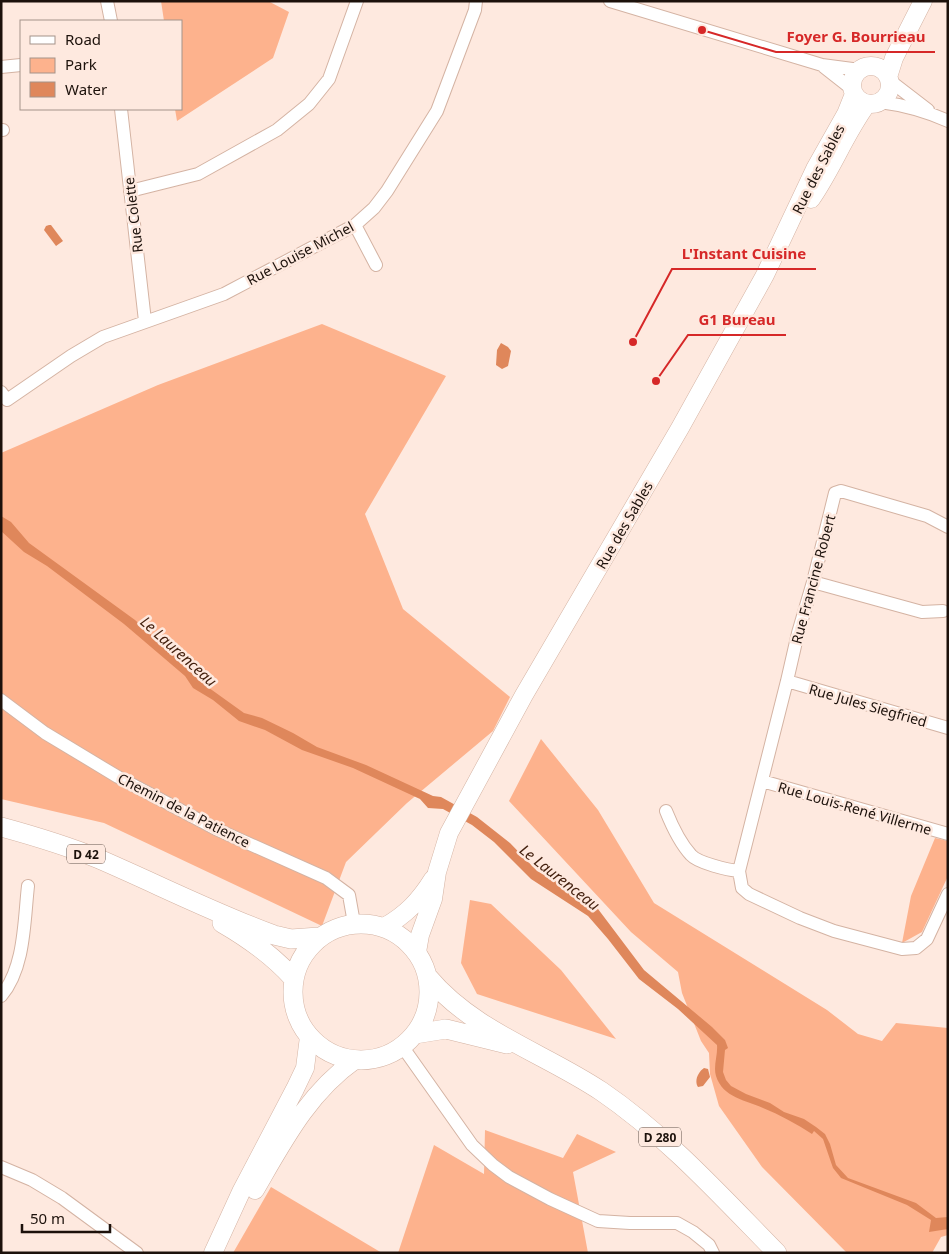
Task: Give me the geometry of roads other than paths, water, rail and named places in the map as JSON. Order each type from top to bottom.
[{"type":"main road","points":[[917,1],[885,53],[853,78],[863,97],[888,92],[888,78],[894,58],[923,1]]},
{"type":"main road","points":[[865,68],[881,69],[888,78]]},
{"type":"main road","name":"Rue des Sables","points":[[417,952],[422,925],[433,900],[437,872],[449,833],[529,687],[680,428],[765,275],[815,169],[846,114],[863,97]]},
{"type":"main road","name":"D 42","points":[[1,827],[31,835],[97,859],[274,935],[291,939],[319,937]]},
{"type":"main road","name":"Rue des Sables","points":[[384,927],[398,920],[412,908],[424,894],[437,872]]},
{"type":"main road","name":"D 42","points":[[167,890],[229,927],[265,952],[293,978]]},
{"type":"main road","points":[[354,923],[369,923],[384,927],[403,937],[417,952],[428,977],[430,992],[426,1012],[409,1040],[388,1055],[372,1060],[338,1057],[322,1049],[309,1037],[298,1020],[292,999],[293,978],[298,962],[307,948],[319,937],[335,928],[354,923]]},
{"type":"main road","name":"D 280","points":[[428,977],[457,1006],[523,1048],[557,1064],[601,1091],[647,1125],[700,1174],[777,1253]]},
{"type":"main road","name":"D 280","points":[[409,1040],[446,1029],[523,1048]]},
{"type":"main road","points":[[215,1251],[241,1192],[305,1068],[309,1037]]},
{"type":"main road","points":[[215,1251],[250,1199],[283,1141],[306,1108],[328,1081],[355,1060]]},
{"type":"street","points":[[107,1],[111,20]]},
{"type":"street","points":[[130,191],[198,174],[277,130],[309,104],[329,78],[357,1]]},
{"type":"street","name":"Rue Louise Michel","points":[[1,392],[7,400],[71,356],[103,337],[224,294],[355,225],[383,197],[437,111],[475,10],[476,1]]},
{"type":"street","points":[[610,1],[822,65],[865,68]]},
{"type":"street","points":[[1,66],[20,65]]},
{"type":"street","points":[[822,65],[863,97],[901,105],[942,118]]},
{"type":"street","points":[[888,78],[942,118]]},
{"type":"street","name":"Rue Colette","points":[[121,110],[145,321]]},
{"type":"street","points":[[355,225],[376,265]]},
{"type":"street","name":"Rue Francine Robert","points":[[739,871],[835,492],[841,491],[927,516],[948,526]]},
{"type":"street","points":[[813,582],[922,612],[943,611]]},
{"type":"street","name":"Rue Jules Siegfried","points":[[788,681],[948,728]]},
{"type":"street","name":"Chemin de la Patience","points":[[1,700],[45,733],[118,777],[216,829],[326,878],[350,895],[354,923]]},
{"type":"street","name":"Rue Louis-René Villerme","points":[[762,781],[948,834]]},
{"type":"street","points":[[666,811],[672,827],[692,857],[725,870],[739,871],[742,888],[749,894],[800,918],[834,931],[902,949],[916,948],[927,939],[948,894]]},
{"type":"street","points":[[1,996],[8,987],[18,962],[28,886]]},
{"type":"street","points":[[409,1040],[472,1146],[509,1177],[550,1199],[598,1221],[677,1223],[693,1232],[709,1245],[713,1253]]},
{"type":"street","points":[[1,1167],[32,1180],[62,1198],[137,1253]]},
{"type":"water","points":[[51,225],[63,241],[56,246],[44,230]]},
{"type":"water","points":[[501,343],[511,351],[508,366],[502,369],[496,365],[497,350]]},
{"type":"water","points":[[1,516],[11,522],[29,543],[135,620],[187,667],[198,680],[244,713],[262,718],[317,747],[366,765],[433,796],[441,797],[477,817],[510,843],[537,871],[563,885],[573,893],[587,898],[595,905],[644,970],[725,1040],[728,1048],[725,1050],[723,1072],[731,1086],[770,1103],[784,1112],[804,1119],[825,1134],[836,1165],[848,1178],[916,1203],[936,1218],[948,1217],[948,1229],[929,1232],[931,1220],[907,1205],[841,1178],[833,1168],[823,1139],[814,1131],[812,1134],[782,1117],[729,1094],[719,1083],[715,1072],[717,1045],[678,1009],[639,979],[588,916],[531,879],[494,842],[472,825],[443,809],[428,808],[420,799],[353,768],[302,750],[265,730],[239,721],[213,700],[193,688],[185,676],[124,624],[47,566],[24,552],[1,531]]},
{"type":"water","points":[[704,1068],[708,1069],[710,1077],[703,1086],[698,1087],[697,1077]]},
{"type":"place","name":"Foyer G. Bourrieau","points":[[702,30]]},
{"type":"place","name":"L'Instant Cuisine","points":[[633,342]]},
{"type":"place","name":"G1 Bureau","points":[[656,381]]},
{"type":"water label","name":"Le Laurenceau","points":[[179,651]]},
{"type":"water label","name":"Le Laurenceau","points":[[560,877]]}]
